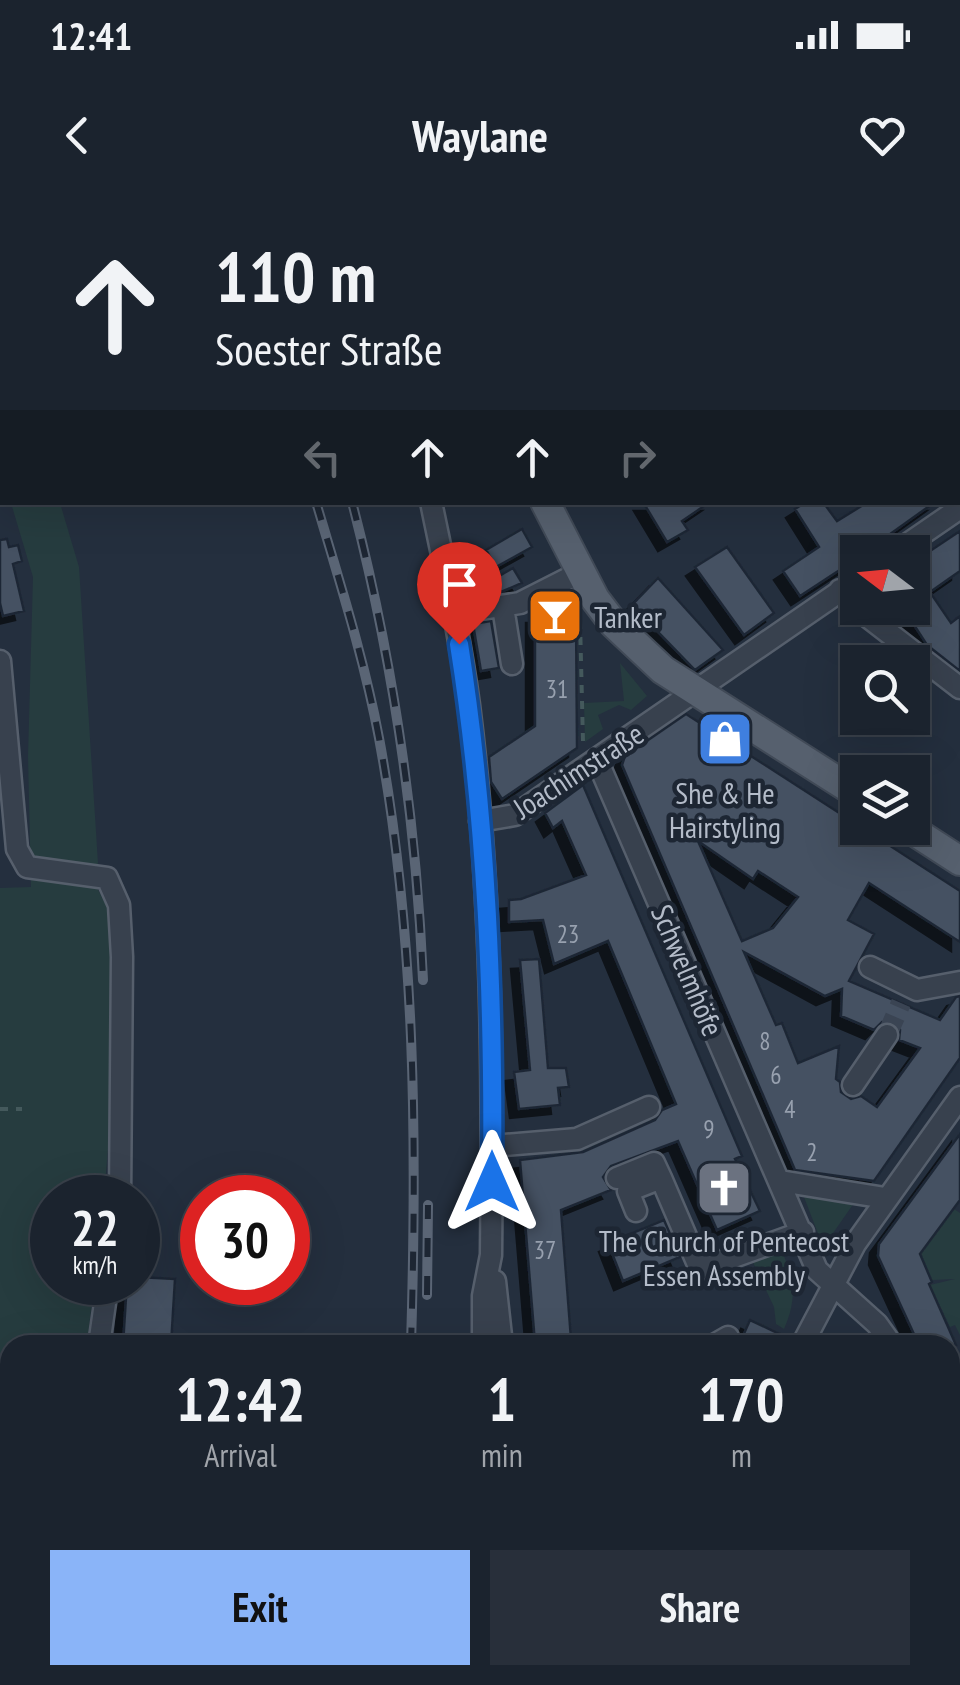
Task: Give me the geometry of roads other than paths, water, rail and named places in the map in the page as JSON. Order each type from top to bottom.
[{"type":"main road","points":[[547,505],[581,572],[614,624],[663,670],[840,783]]},
{"type":"main road","points":[[930,841],[960,860]]},
{"type":"street","points":[[431,505],[469,706],[480,821]]},
{"type":"street","points":[[921,535],[960,508]]},
{"type":"street","points":[[454,613],[520,603],[581,572]]},
{"type":"street","name":"Joachimstraße","points":[[483,1335],[491,1255],[492,1146],[490,953],[480,821],[515,815],[840,591]]},
{"type":"street","points":[[503,606],[512,664]]},
{"type":"street","points":[[878,625],[960,688]]},
{"type":"street","points":[[0,661],[18,849],[28,867],[107,878],[119,905],[120,1175]]},
{"type":"street","name":"Schwelmhöfe","points":[[593,762],[817,1270],[832,1286]]},
{"type":"street","points":[[870,967],[905,994],[960,982]]},
{"type":"street","points":[[852,1085],[887,1035]]},
{"type":"street","points":[[807,1335],[885,1198],[960,1097]]},
{"type":"street","points":[[492,1146],[577,1139],[650,1107]]},
{"type":"street","points":[[616,1178],[654,1163],[700,1269],[803,1232]]},
{"type":"street","points":[[636,1211],[628,1191],[661,1178]]},
{"type":"street","points":[[780,1181],[885,1198]]},
{"type":"street","points":[[491,1255],[501,1335]]},
{"type":"street","points":[[832,1286],[878,1324],[885,1335]]},
{"type":"street","points":[[101,1335],[105,1305]]},
{"type":"tunnel","points":[[887,1035],[901,1003]]},
{"type":"railway","points":[[317,505],[373,708],[400,889],[413,1117],[411,1335]]},
{"type":"railway","points":[[353,505],[391,680],[400,740],[415,859],[423,980]]},
{"type":"railway","points":[[427,1295],[428,1205]]},
{"type":"place","name":"Tanker","points":[[555,616]]},
{"type":"place","name":"She & He Hairstyling","points":[[725,739]]},
{"type":"place","name":"The Church of Pentecost Essen Assembly","points":[[724,1188]]}]
